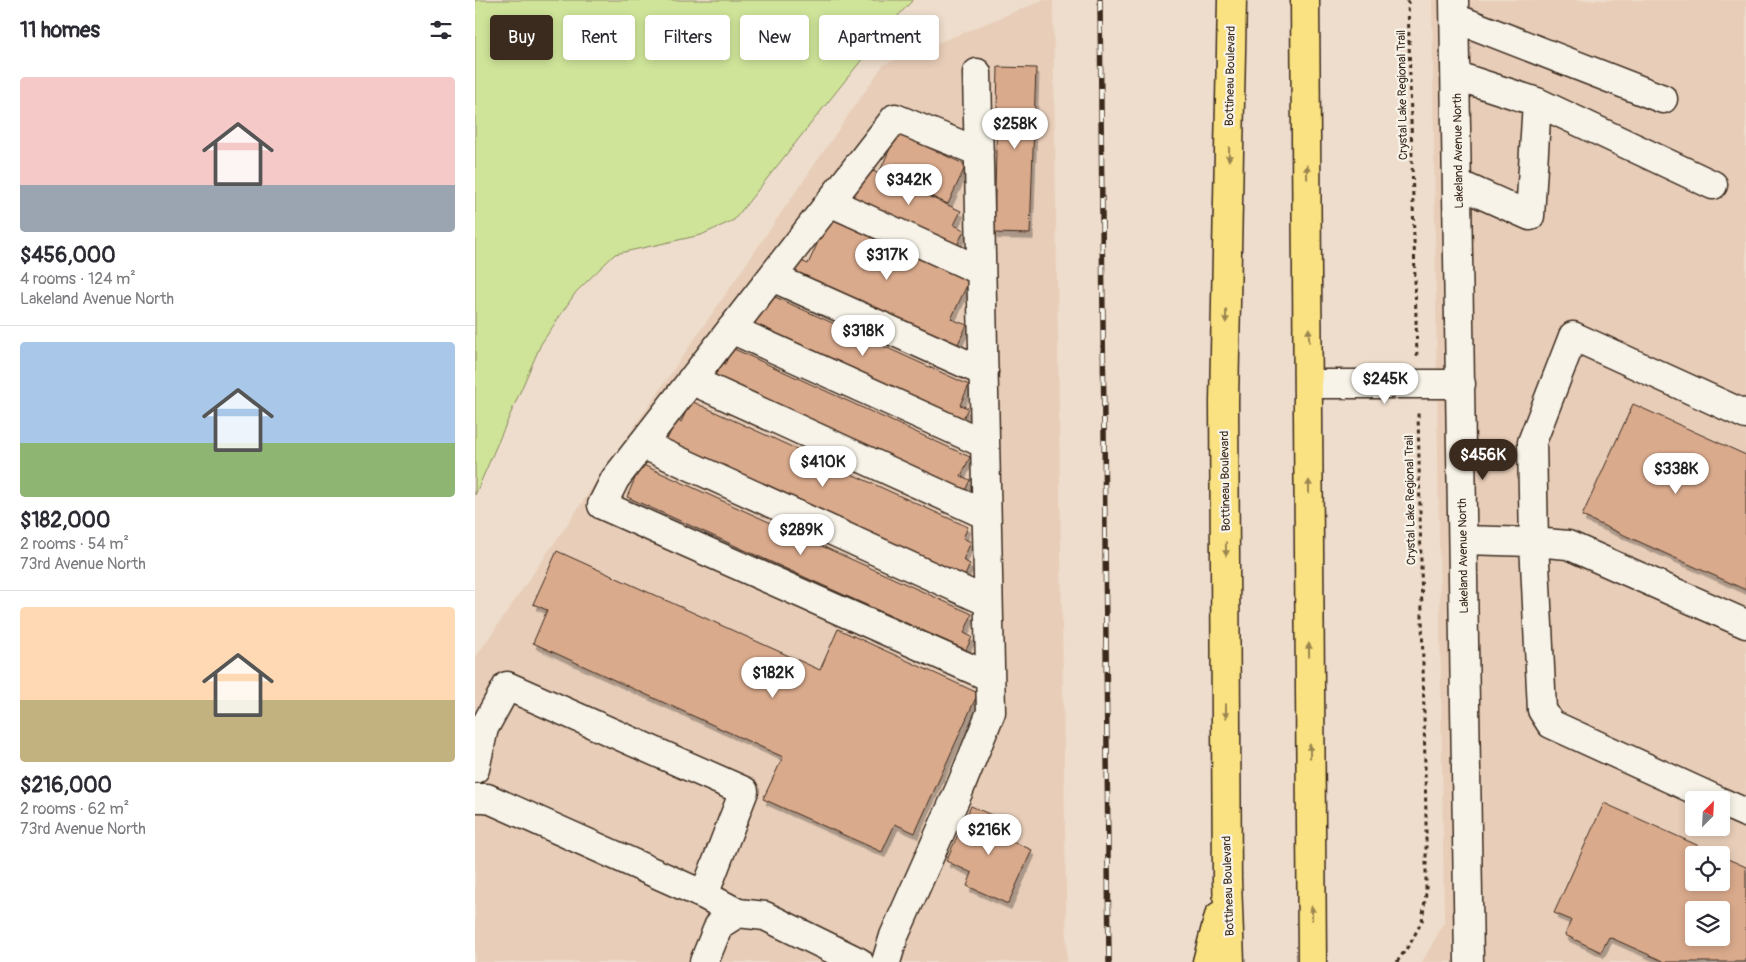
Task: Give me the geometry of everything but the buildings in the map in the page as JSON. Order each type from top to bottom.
[{"type":"highway","name":"Bottineau Boulevard","points":[[1230,962],[1227,880],[1224,403],[1232,0]]},
{"type":"highway","points":[[1305,0],[1312,962]]},
{"type":"highway","points":[[1207,962],[1227,880]]},
{"type":"street","points":[[1455,9],[1663,99]]},
{"type":"street","name":"Lakeland Avenue North","points":[[1455,9],[1469,962]]},
{"type":"street","points":[[886,962],[894,936],[960,788],[991,712],[977,74]]},
{"type":"street","points":[[1457,76],[1537,102],[1713,185]]},
{"type":"street","points":[[1459,184],[1530,216],[1537,102]]},
{"type":"street","points":[[979,152],[895,118],[615,479],[601,504],[990,677]]},
{"type":"street","points":[[830,202],[981,271]]},
{"type":"street","points":[[771,277],[984,372]]},
{"type":"street","points":[[731,329],[985,444]]},
{"type":"street","points":[[1697,791],[1551,724],[1542,710],[1533,542],[1532,442],[1573,336],[1746,415]]},
{"type":"street","points":[[691,380],[986,515]]},
{"type":"street","points":[[1309,384],[1461,384]]},
{"type":"street","points":[[642,444],[988,602]]},
{"type":"street","points":[[1463,540],[1568,545],[1746,624]]},
{"type":"street","points":[[475,769],[484,728],[507,686],[745,792],[705,895]]},
{"type":"street","points":[[475,798],[487,798],[705,895],[738,913],[765,916],[859,962]]},
{"type":"street","points":[[1730,806],[1746,813]]},
{"type":"street","points":[[703,962],[719,925],[738,913]]},
{"type":"path","name":"Crystal Lake Regional Trail","points":[[1397,962],[1411,942],[1422,921],[1426,893],[1409,0]]},
{"type":"shaded area","points":[[1044,0],[1053,0],[1067,962],[475,962],[475,658],[883,65],[895,60],[939,60],[939,42]]},
{"type":"shaded area","points":[[1432,0],[1746,0],[1746,962],[1422,962],[1444,923]]},
{"type":"green space","points":[[475,0],[913,0],[899,15],[819,15],[819,60],[862,60],[734,220],[701,235],[615,254],[576,292],[541,344],[475,495]]},
{"type":"railway","points":[[1100,0],[1109,962]]}]
